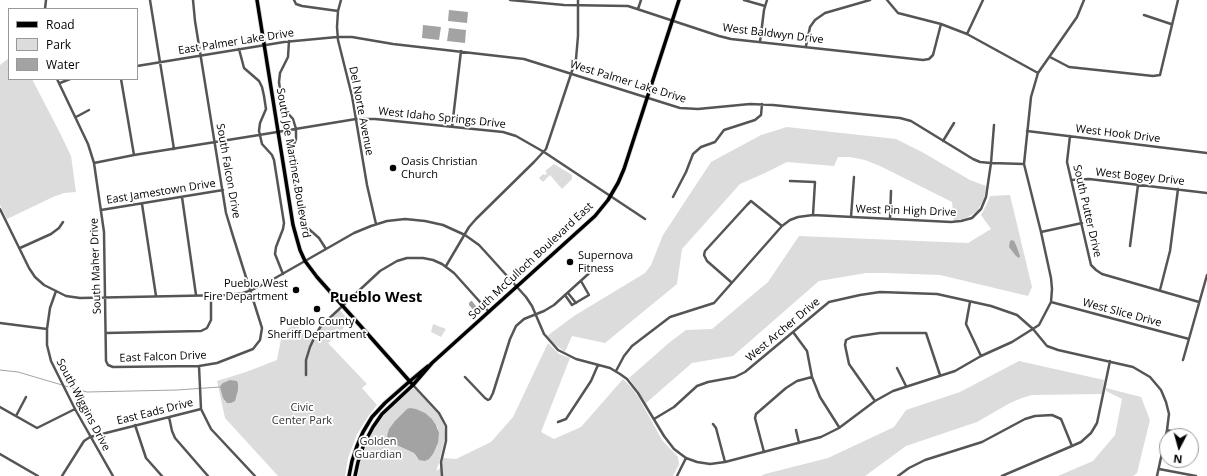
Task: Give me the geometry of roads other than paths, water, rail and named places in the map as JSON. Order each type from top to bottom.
[{"type":"main road","name":"South Joe Martinez Boulevard","points":[[256,0],[294,231],[298,244],[306,261],[317,277],[414,385]]},
{"type":"main road","name":"South McCulloch Boulevard East","points":[[350,476],[355,450],[361,436],[381,407],[432,364],[595,216],[611,196],[622,174],[679,0]]},
{"type":"main road","name":"South McCulloch Boulevard East","points":[[356,476],[362,448],[373,427],[386,411],[414,385],[432,364]]},
{"type":"street","points":[[150,0],[174,149]]},
{"type":"street","name":"South Falcon Drive","points":[[193,0],[215,142],[230,226],[249,291],[262,328],[260,340]]},
{"type":"street","points":[[294,0],[296,4],[302,6],[338,12]]},
{"type":"street","name":"Del Norte Avenue","points":[[341,0],[338,12],[338,37],[350,87],[368,191],[376,224]]},
{"type":"street","name":"West Baldwyn Drive","points":[[510,0],[551,4],[624,6],[638,9],[724,37],[923,60],[929,59],[933,55],[940,24]]},
{"type":"street","points":[[446,266],[472,223],[544,152],[576,59],[578,0]]},
{"type":"street","points":[[638,9],[641,0]]},
{"type":"street","points":[[744,0],[765,6]]},
{"type":"street","points":[[760,42],[767,0]]},
{"type":"street","points":[[806,46],[810,28],[815,20],[825,13],[870,0]]},
{"type":"street","points":[[887,0],[898,13],[940,24],[967,34],[1038,74]]},
{"type":"street","points":[[967,34],[983,0]]},
{"type":"street","points":[[0,209],[29,268],[35,277],[44,285],[66,296],[80,298],[211,295],[233,294],[249,291],[283,274],[354,233],[376,224],[399,220],[418,220],[443,225],[465,235],[483,249],[518,286],[530,301],[544,334],[558,350],[576,359],[598,364],[624,376],[633,386],[669,444],[674,449],[686,458],[697,462],[710,464],[725,462],[821,437],[839,428],[875,401],[893,391],[955,370],[1012,342],[1038,325],[1051,302],[1051,278],[1024,164],[1031,97],[1038,74],[1077,17],[1084,0]]},
{"type":"street","points":[[1050,58],[1069,67],[1153,76],[1160,75],[1178,0]]},
{"type":"street","points":[[1144,15],[1172,24]]},
{"type":"street","name":"East Palmer Lake Drive","points":[[138,66],[289,41],[338,37]]},
{"type":"street","name":"West Palmer Lake Drive","points":[[338,37],[352,37],[393,44],[524,59],[676,107],[690,109],[762,104],[900,118],[911,121],[973,160],[991,163],[1024,164]]},
{"type":"street","points":[[289,41],[288,57],[280,73],[279,82],[282,105],[293,119],[296,129],[296,140],[290,155],[300,219],[304,225],[319,238],[326,249]]},
{"type":"street","points":[[239,49],[244,68],[257,79],[263,90],[266,109],[259,126],[262,144],[272,155],[274,160],[284,226],[275,252],[283,274]]},
{"type":"street","points":[[452,127],[461,51]]},
{"type":"street","name":"South Maher Drive","points":[[58,80],[76,116],[94,162],[104,232],[106,361],[108,365]]},
{"type":"street","points":[[60,83],[68,80]]},
{"type":"street","points":[[121,80],[134,155]]},
{"type":"street","points":[[673,197],[686,172],[693,154],[701,147],[714,142],[724,130],[755,120],[761,115],[762,104]]},
{"type":"street","points":[[76,116],[89,110]]},
{"type":"street","name":"West Idaho Springs Drive","points":[[94,162],[356,119],[374,119],[452,127],[511,134],[526,141],[645,219]]},
{"type":"street","points":[[943,141],[954,123]]},
{"type":"street","name":"West Pin High Drive","points":[[782,226],[794,218],[813,215],[951,222],[972,218],[981,209],[986,197],[991,163],[994,125]]},
{"type":"street","name":"West Hook Drive","points":[[1027,131],[1207,153]]},
{"type":"street","name":"South Putter Drive","points":[[1070,136],[1068,162],[1091,265],[1102,274],[1160,290]]},
{"type":"street","points":[[851,217],[854,177]]},
{"type":"street","name":"West Bogey Drive","points":[[1071,180],[1089,179],[1207,193]]},
{"type":"street","points":[[790,181],[815,182],[813,215]]},
{"type":"street","points":[[1130,246],[1138,185]]},
{"type":"street","points":[[1178,189],[1170,251],[1160,290],[1199,302]]},
{"type":"street","name":"East Jamestown Drive","points":[[101,210],[223,190]]},
{"type":"street","points":[[890,219],[891,191]]},
{"type":"street","points":[[182,197],[196,295]]},
{"type":"street","points":[[616,371],[624,356],[632,346],[670,317],[714,303],[782,226],[752,201],[705,251],[704,255],[707,260],[732,282]]},
{"type":"street","points":[[142,204],[156,296]]},
{"type":"street","points":[[19,248],[51,234],[59,228],[63,222]]},
{"type":"street","points":[[1041,232],[1082,223]]},
{"type":"street","points":[[306,375],[307,355],[313,338],[321,326],[380,271],[394,262],[407,258],[423,258],[433,260],[446,266],[489,312]]},
{"type":"street","points":[[465,377],[485,398],[490,400],[512,333],[521,321],[550,307],[568,293],[596,267]]},
{"type":"street","points":[[1183,360],[1190,340],[1207,275]]},
{"type":"street","points":[[565,295],[572,305],[590,295],[581,281]]},
{"type":"street","name":"South Wiggins Drive","points":[[56,291],[50,308],[47,329],[47,345],[51,361],[90,437],[113,476]]},
{"type":"street","name":"West Archer Drive","points":[[654,419],[674,407],[697,386],[708,382],[735,377],[745,372],[829,302],[880,292],[937,294],[991,306],[1018,315],[1033,328],[1047,346],[1058,350],[1133,367],[1150,377],[1161,390],[1169,414],[1167,428]]},
{"type":"street","points":[[568,293],[576,303]]},
{"type":"street","points":[[106,333],[201,331],[207,328],[211,320],[211,295]]},
{"type":"street","points":[[970,302],[966,324],[981,356]]},
{"type":"street","name":"West Slice Drive","points":[[1051,302],[1190,340]]},
{"type":"street","points":[[0,323],[47,329]]},
{"type":"street","points":[[793,332],[807,351],[812,377],[820,397],[839,428]]},
{"type":"street","points":[[875,401],[849,364],[846,340],[852,337],[880,333],[926,334],[940,375]]},
{"type":"street","name":"East Falcon Drive","points":[[108,365],[113,367],[199,366],[217,363],[253,349],[260,340]]},
{"type":"street","points":[[1002,476],[1072,446],[1091,433],[1096,423],[1110,361]]},
{"type":"street","points":[[558,422],[566,418],[592,381],[598,364]]},
{"type":"street","points":[[199,366],[201,409],[211,429],[255,476]]},
{"type":"street","points":[[897,368],[906,386]]},
{"type":"street","points":[[764,452],[755,418],[756,414],[786,388],[798,381],[812,377]]},
{"type":"street","points":[[414,385],[439,412],[445,423],[446,437],[441,462],[442,476]]},
{"type":"street","points":[[16,416],[26,397]]},
{"type":"street","points":[[0,407],[37,428],[75,409]]},
{"type":"street","name":"East Eads Drive","points":[[90,437],[201,409]]},
{"type":"street","points":[[898,476],[909,468],[925,460],[982,442],[1024,419],[1035,416],[1052,415],[1061,419],[1072,446]]},
{"type":"street","points":[[169,417],[175,438],[208,476]]},
{"type":"street","points":[[713,424],[716,428],[725,462]]},
{"type":"street","points":[[135,425],[146,458],[162,476]]},
{"type":"street","points":[[796,430],[799,443]]},
{"type":"street","points":[[62,476],[84,441],[90,437]]},
{"type":"street","points":[[0,454],[38,476]]},
{"type":"street","points":[[677,476],[686,458]]},
{"type":"street","points":[[1159,468],[1196,476]]},
{"type":"street","name":"West Archer Drive","points":[[1157,476],[1159,468]]},
{"type":"water","points":[[449,10],[468,12],[467,23],[448,21]]},
{"type":"water","points":[[423,25],[441,27],[439,40],[422,38]]},
{"type":"water","points":[[449,28],[466,30],[465,43],[447,41]]},
{"type":"water","points":[[1012,240],[1016,245],[1020,256],[1019,258],[1009,247],[1010,241]]},
{"type":"water","points":[[471,301],[479,312],[476,313],[469,305]]},
{"type":"water","points":[[230,380],[237,381],[238,390],[235,401],[227,403],[223,398],[220,387],[223,383]]},
{"type":"water","points":[[410,408],[425,413],[432,419],[439,433],[438,443],[433,454],[425,461],[419,460],[414,453],[392,443],[387,436],[389,429],[395,421],[407,409]]},
{"type":"waterway","points":[[0,370],[18,372],[62,385]]},
{"type":"waterway","points":[[65,386],[87,392],[177,390],[220,387]]},
{"type":"place","name":"Oasis Christian Church","points":[[393,168]]},
{"type":"place","name":"Supernova Fitness","points":[[570,262]]},
{"type":"place","name":"Pueblo West Fire Department","points":[[296,290]]},
{"type":"place","name":"Pueblo County Sheriff Department","points":[[317,309]]},
{"type":"district","name":"Pueblo West","points":[[376,298]]},
{"type":"park label","name":"Civic Center Park","points":[[302,414]]},
{"type":"park label","name":"Golden Guardian","points":[[378,448]]}]
